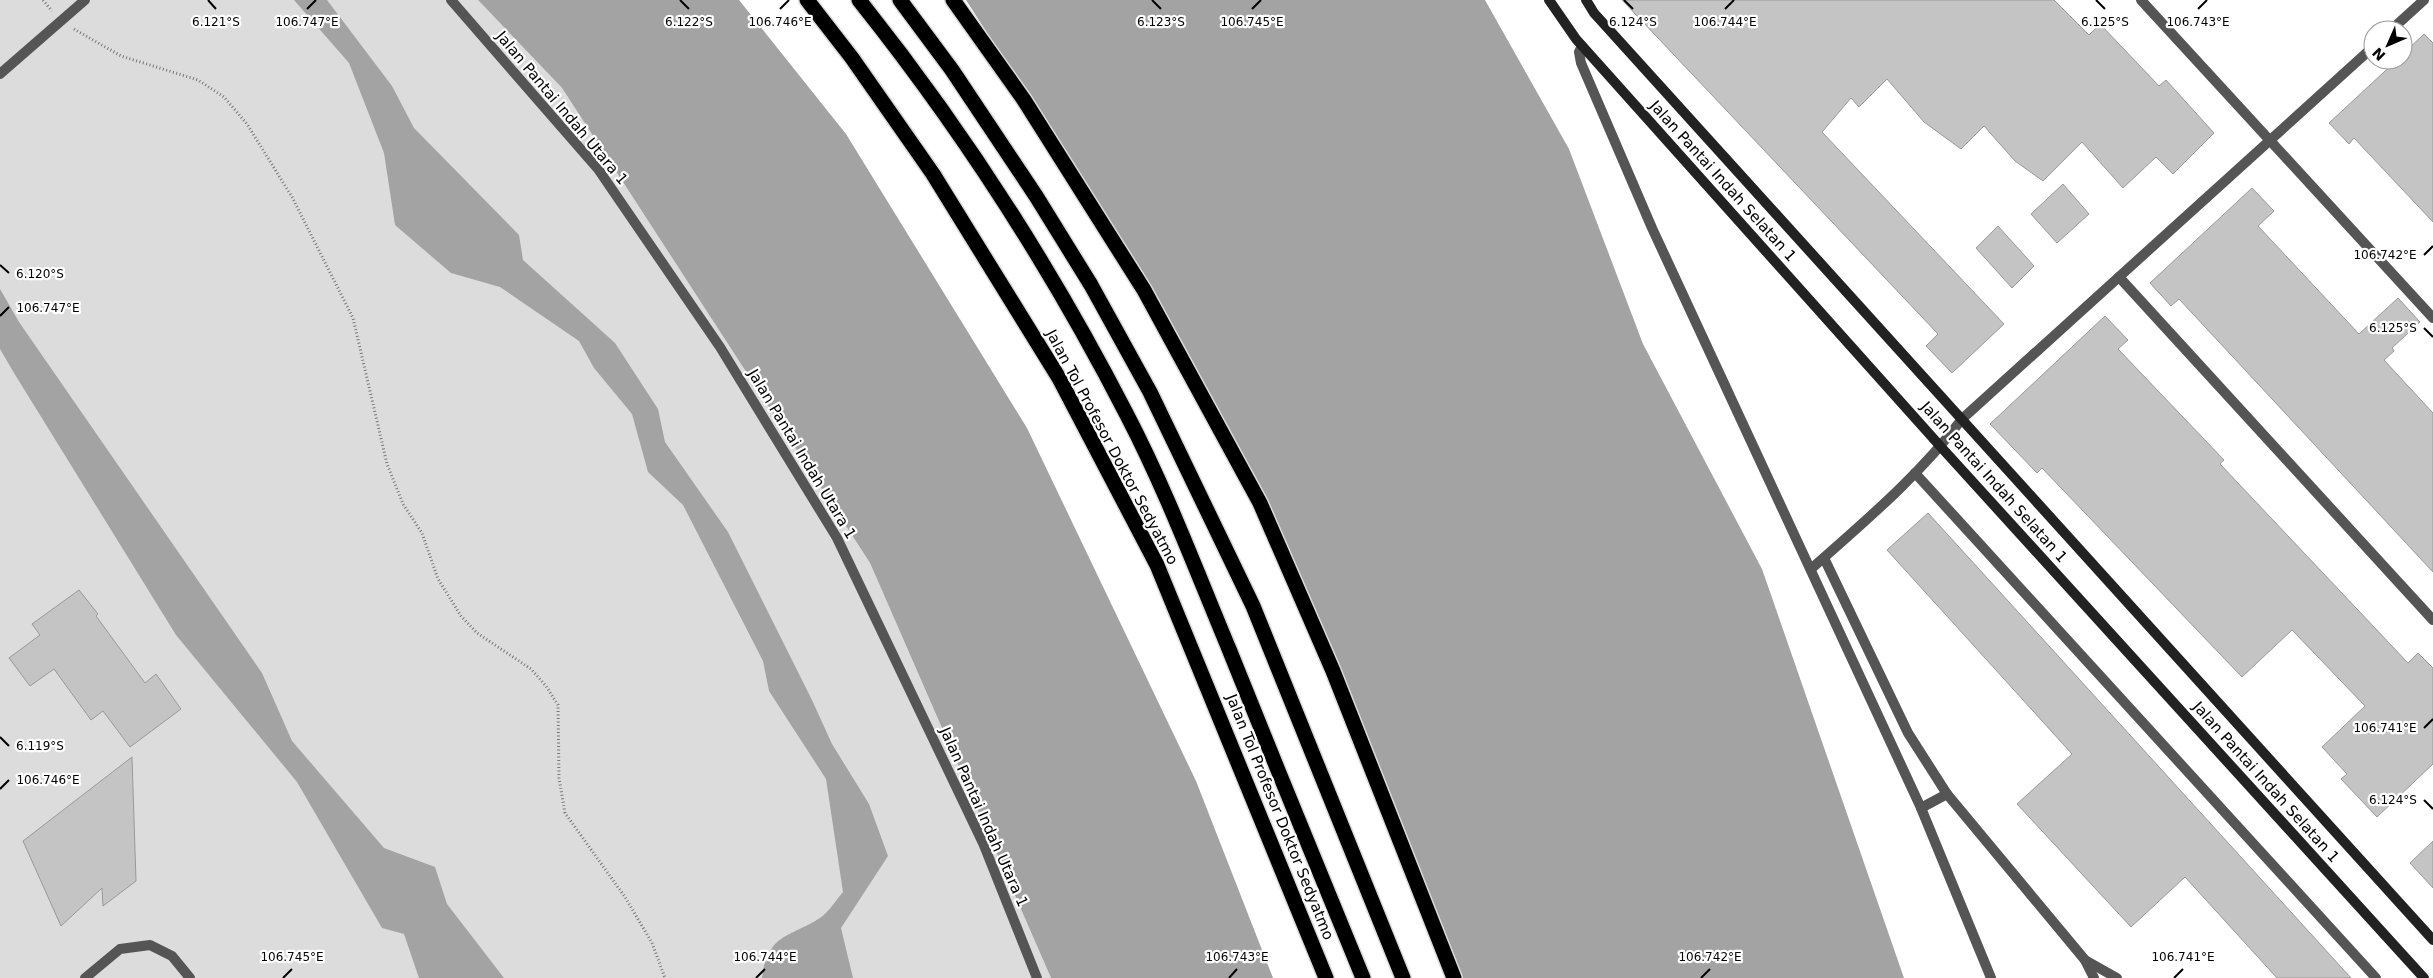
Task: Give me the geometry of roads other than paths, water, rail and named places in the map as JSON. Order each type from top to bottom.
[{"type":"highway","name":"Jalan Tol Profesor Doktor Sedyatmo","points":[[807,0],[852,58],[933,174],[1064,386],[1157,565],[1326,978]]},
{"type":"highway","name":"Jalan Tol Profesor Doktor Sedyatmo","points":[[860,0],[936,100],[1012,214],[1074,318],[1128,416],[1172,511],[1363,978]]},
{"type":"highway","points":[[900,0],[952,70],[1036,196],[1092,285],[1150,392],[1253,606],[1403,978]]},
{"type":"highway","points":[[953,0],[1024,100],[1144,290],[1260,503],[1333,672],[1454,978]]},
{"type":"street","points":[[0,74],[85,0]]},
{"type":"street","name":"Jalan Pantai Indah Utara 1","points":[[451,0],[598,169],[720,347],[837,538],[983,843],[1037,978]]},
{"type":"street","name":"Jalan Pantai Indah Selatan 1","points":[[1549,0],[1582,46],[1941,447],[2424,978]]},
{"type":"street","name":"Jalan Pantai Indah Selatan 1","points":[[1586,0],[1594,13],[2433,940]]},
{"type":"street","points":[[2141,0],[2433,318]]},
{"type":"street","points":[[2402,20],[2424,0]]},
{"type":"street","points":[[1582,46],[1579,52],[1581,63],[1652,228],[1921,808],[1991,978]]},
{"type":"street","points":[[1811,569],[1916,473],[1941,447],[1962,420],[2363,56]]},
{"type":"street","points":[[2118,277],[2433,620]]},
{"type":"street","points":[[1916,473],[2376,978]]},
{"type":"street","points":[[1824,558],[1908,733],[1947,794],[2085,960],[2094,978]]},
{"type":"street","points":[[1921,808],[1947,794]]},
{"type":"street","points":[[85,978],[120,949],[150,945],[172,956],[190,978]]},
{"type":"street","points":[[2085,960],[2117,978]]}]
